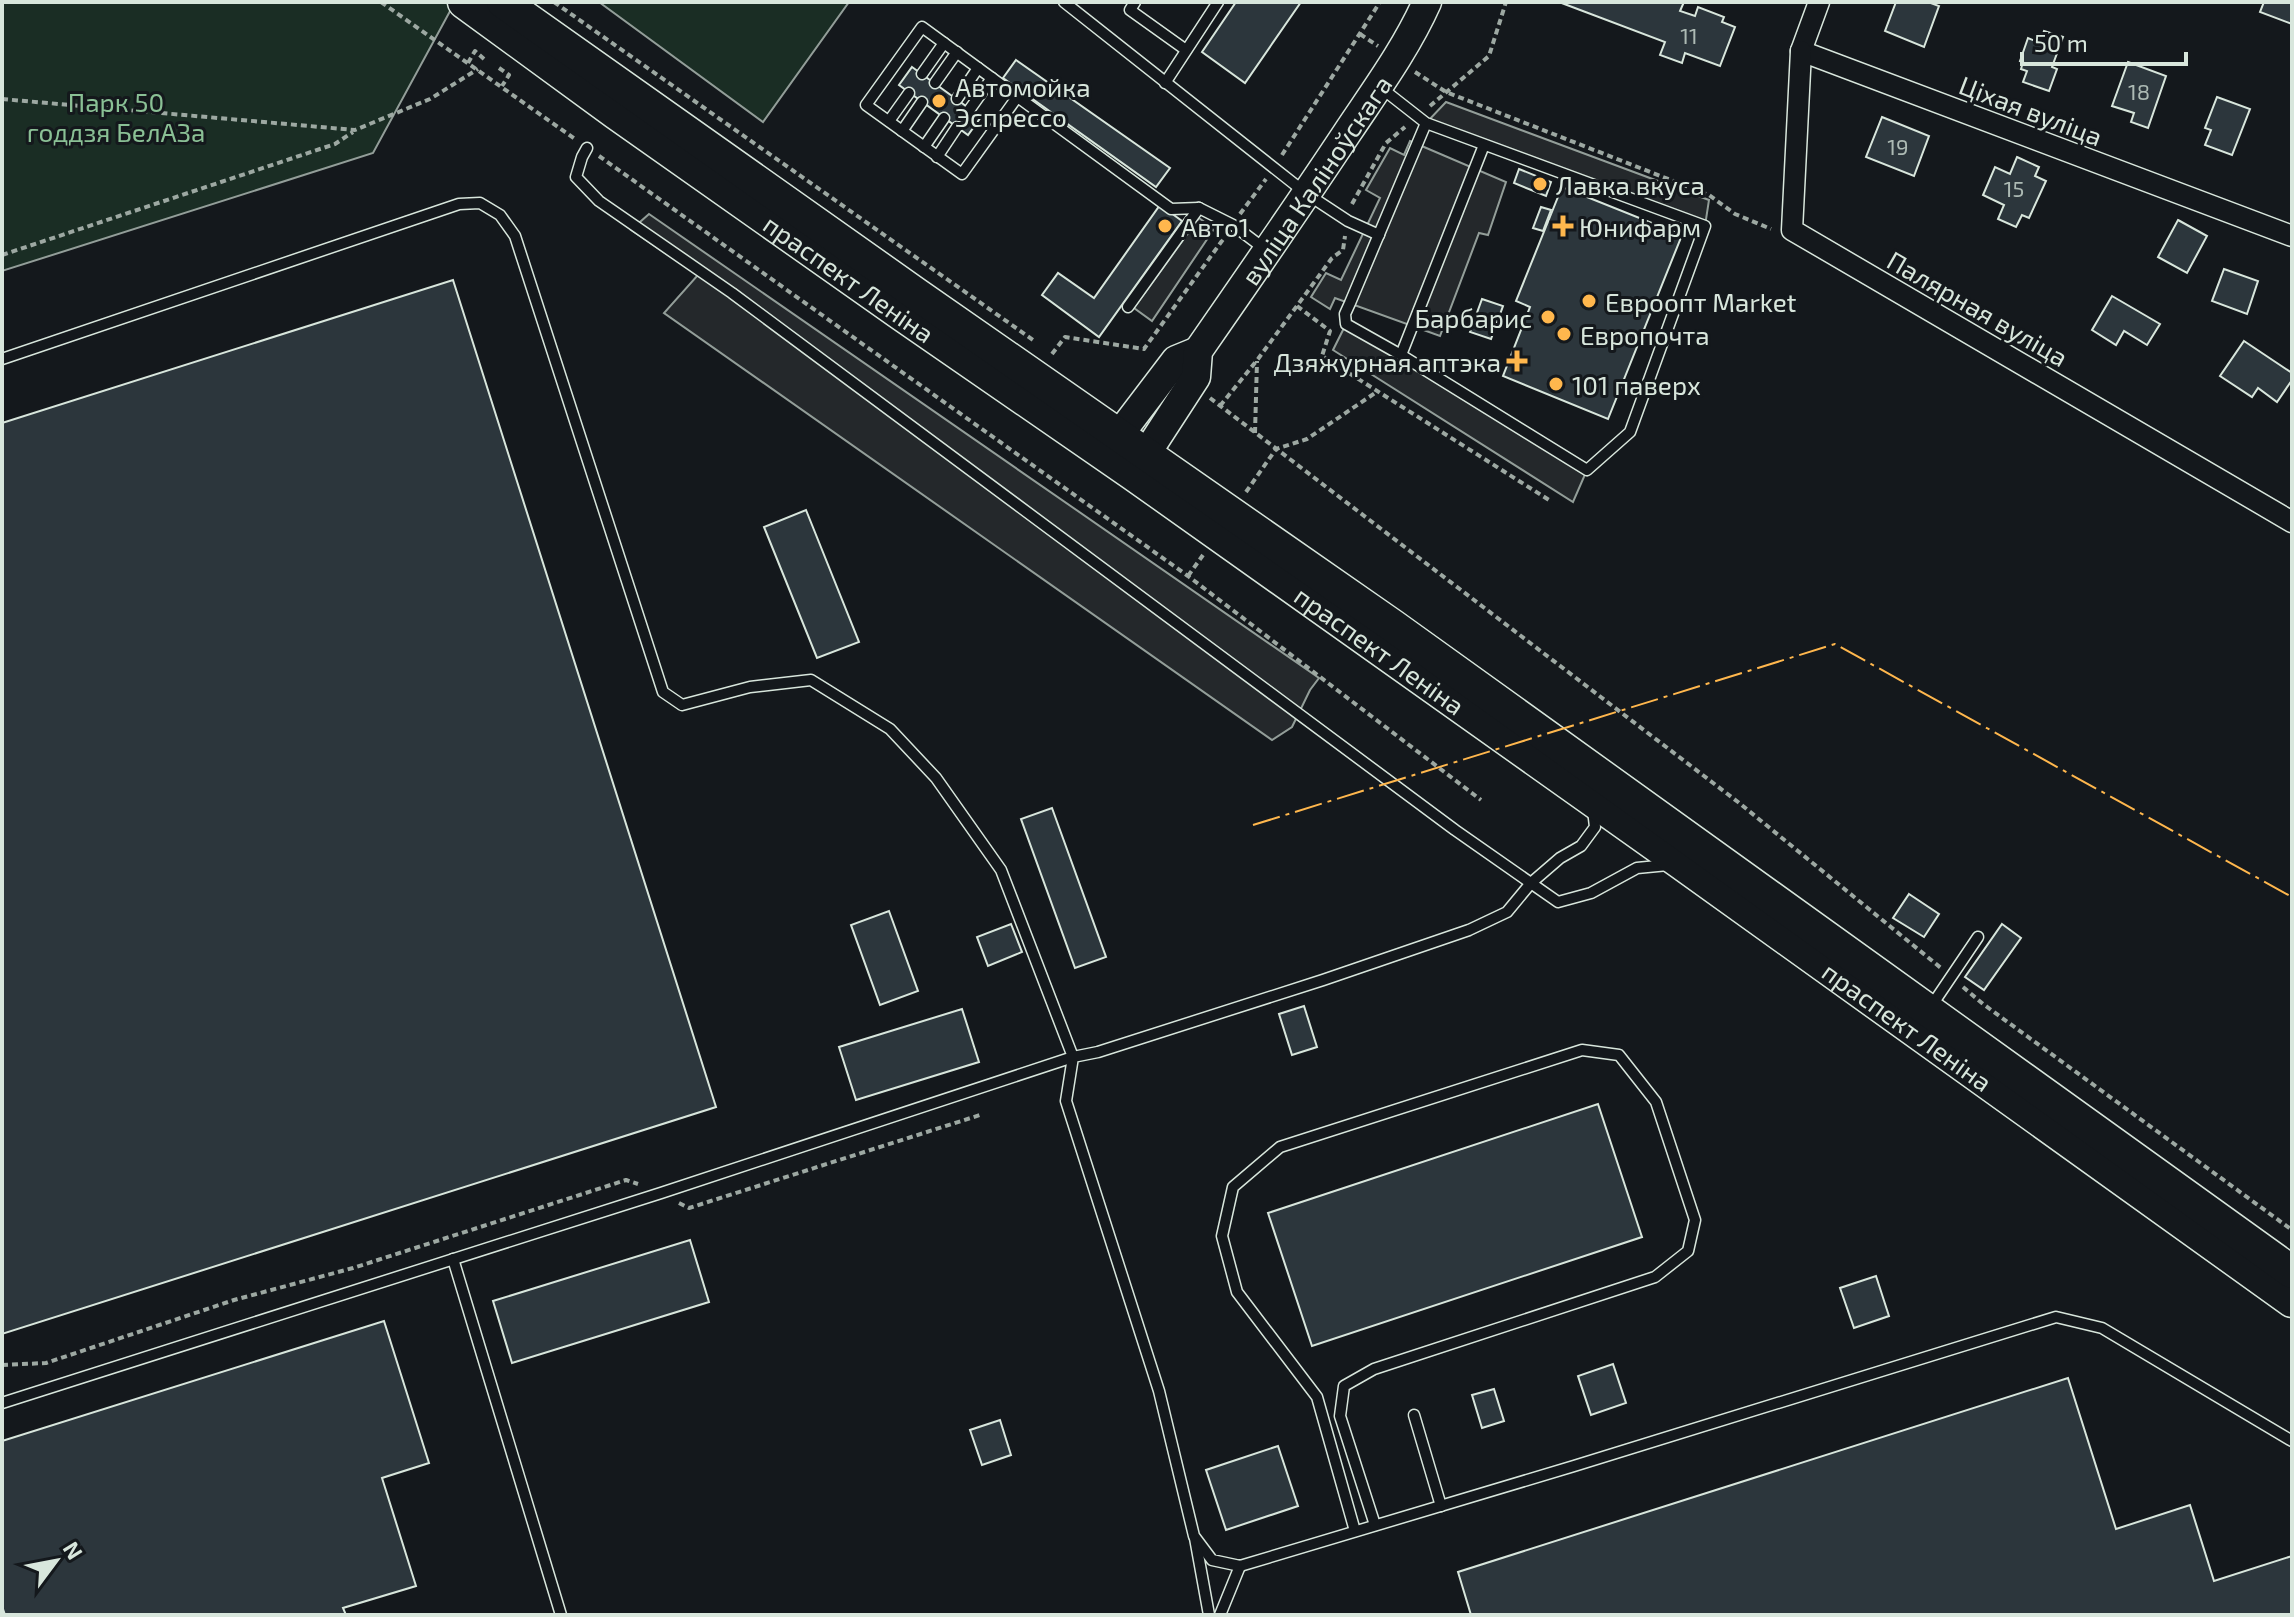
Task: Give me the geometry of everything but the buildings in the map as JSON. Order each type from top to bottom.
[{"type":"main road","name":"праспект Леніна","points":[[464,2],[875,296],[1111,444]]},
{"type":"main road","name":"праспект Леніна","points":[[503,2],[1111,444],[1393,626],[2292,1272]]},
{"type":"main road","name":"праспект Леніна","points":[[1140,464],[1591,800],[2292,1301]]},
{"type":"street","name":"вуліца Каліноўскага","points":[[1140,464],[1196,377],[1198,351],[1379,86],[1427,2]]},
{"type":"street","points":[[1792,230],[1801,51],[1819,2]]},
{"type":"street","name":"Ціхая вуліца","points":[[1801,51],[2292,236]]},
{"type":"street","name":"Палярная вуліца","points":[[1792,230],[2292,522]]},
{"type":"street","name":"вуліца Каліноўскага","points":[[1111,444],[1176,360],[1198,351]]},
{"type":"lane","points":[[1064,2],[1307,194],[1348,221],[1379,235]]},
{"type":"lane","points":[[1135,2],[1130,10],[1186,50]]},
{"type":"lane","points":[[1165,83],[1218,2]]},
{"type":"lane","points":[[1018,96],[962,174],[866,105],[922,27],[1018,96],[1171,209],[1199,208],[1233,225],[1268,251]]},
{"type":"lane","points":[[922,74],[944,43]]},
{"type":"lane","points":[[935,83],[957,52]]},
{"type":"lane","points":[[957,99],[978,68]]},
{"type":"lane","points":[[970,109],[992,78]]},
{"type":"lane","points":[[1379,86],[1421,120],[1705,226],[1630,432],[1587,470],[1346,324],[1345,314],[1379,235],[1421,120]]},
{"type":"lane","points":[[889,121],[909,93]]},
{"type":"lane","points":[[902,131],[922,102]]},
{"type":"lane","points":[[924,147],[944,118]]},
{"type":"lane","points":[[937,157],[957,127]]},
{"type":"lane","points":[[1401,355],[1484,145]]},
{"type":"lane","points":[[587,148],[576,177],[599,201],[732,293],[1558,902],[1591,893],[1637,868],[1681,863]]},
{"type":"lane","points":[[2,359],[459,204],[480,203],[500,215],[515,236],[663,692],[682,705],[750,687],[811,680],[890,729],[936,778],[1001,870],[1073,1057],[1066,1101],[1159,1391],[1194,1536],[1209,1615]]},
{"type":"lane","points":[[1128,307],[1199,208]]},
{"type":"lane","points":[[2,1403],[661,1193],[1073,1057],[1098,1052],[1323,980],[1469,930],[1507,912],[1531,883],[1560,858],[1581,846],[1595,827],[1591,800]]},
{"type":"lane","points":[[1928,1011],[1978,937]]},
{"type":"lane","points":[[1355,1531],[1317,1397],[1237,1292],[1222,1236],[1233,1187],[1280,1147],[1582,1050],[1619,1055],[1656,1102],[1695,1220],[1688,1251],[1655,1277],[1374,1369],[1344,1386],[1340,1416],[1375,1525]]},
{"type":"lane","points":[[453,1259],[561,1615]]},
{"type":"lane","points":[[1194,1536],[1212,1560],[1240,1566],[2056,1317],[2102,1328],[2292,1441]]},
{"type":"lane","points":[[1414,1415],[1441,1506]]},
{"type":"lane","points":[[1220,1615],[1240,1566]]},
{"type":"path","points":[[381,2],[1188,576],[1481,800]]},
{"type":"path","points":[[554,2],[1039,344]]},
{"type":"path","points":[[1220,406],[1332,258],[1343,250],[1353,202],[1386,143],[1421,120],[1446,92],[1489,56],[1506,2]]},
{"type":"path","points":[[468,63],[475,51],[484,59]]},
{"type":"path","points":[[499,68],[509,75],[502,87]]},
{"type":"path","points":[[2,255],[335,144],[355,130],[430,99],[478,69]]},
{"type":"path","points":[[1446,92],[1709,195],[1735,214],[1767,229],[1792,230]]},
{"type":"path","points":[[2,99],[355,130]]},
{"type":"path","points":[[1297,306],[1330,331],[1322,356],[1549,500]]},
{"type":"path","points":[[1255,433],[1258,359]]},
{"type":"path","points":[[1378,391],[1307,439],[1276,449],[1738,802],[1983,1004],[2292,1230]]},
{"type":"green space","name":"Парк 50 годдзя БелАЗа","points":[[2,2],[455,2],[373,153],[2,271]]},
{"type":"green space","points":[[599,2],[849,2],[763,122]]},
{"type":"shaded area","points":[[1446,102],[1709,200],[1705,226],[1426,123]]},
{"type":"shaded area","points":[[1410,141],[1506,182],[1488,235],[1479,233],[1440,336],[1335,298],[1330,309],[1311,297],[1326,273],[1341,280],[1380,198],[1366,190],[1390,148],[1404,155]]},
{"type":"shaded area","points":[[649,214],[1319,678],[1292,727],[1272,740],[664,313],[698,275],[631,230]]},
{"type":"shaded area","points":[[1199,218],[1214,229],[1152,321],[1134,308]]},
{"type":"shaded area","points":[[1346,324],[1587,470],[1573,502],[1333,350]]},
{"type":"power","points":[[1253,825],[1835,644],[2292,897]]},
{"type":"place","name":"Автомойка Эспрессо","points":[[939,101]]},
{"type":"place","name":"Лавка вкуса","points":[[1540,184]]},
{"type":"place","name":"Авто1","points":[[1165,226]]},
{"type":"place","name":"Юнифарм","points":[[1563,226]]},
{"type":"place","name":"Евроопт Market","points":[[1589,301]]},
{"type":"place","name":"Барбарис","points":[[1548,317]]},
{"type":"place","name":"Европочта","points":[[1564,334]]},
{"type":"place","name":"Дзяжурная аптэка","points":[[1517,361]]},
{"type":"place","name":"101 паверх","points":[[1556,384]]}]
